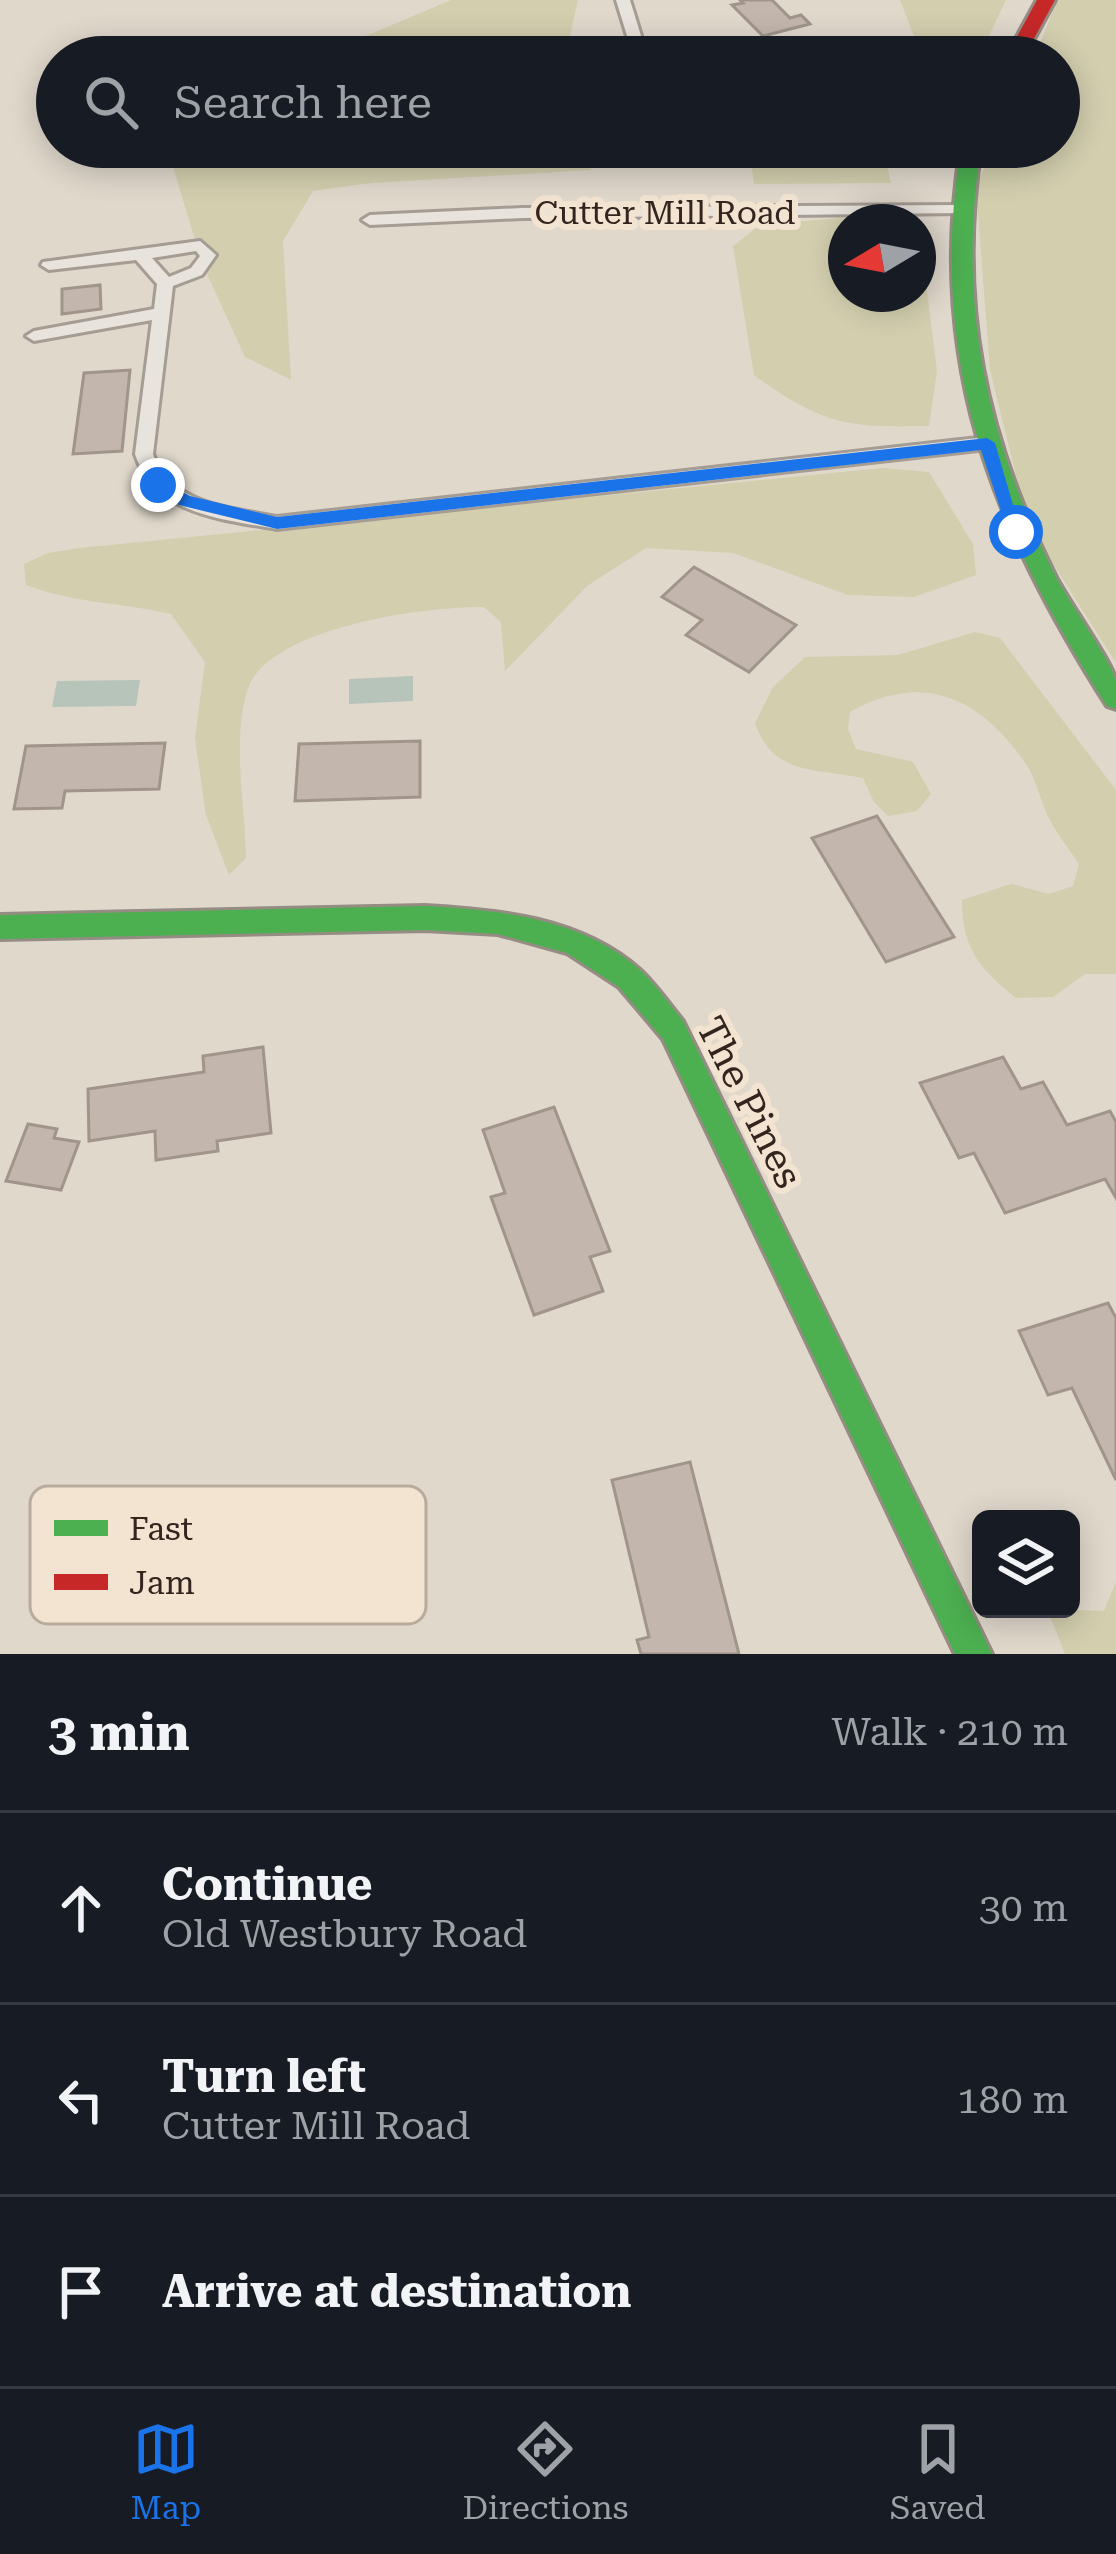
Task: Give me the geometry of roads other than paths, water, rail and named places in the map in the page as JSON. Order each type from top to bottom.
[{"type":"street","points":[[1027,36],[1046,0]]},
{"type":"street","points":[[967,168],[960,210],[965,318],[987,443],[1029,560],[1074,639],[1116,699]]},
{"type":"street","name":"The Pines","points":[[0,928],[425,919],[498,922],[575,943],[628,978],[673,1030],[974,1654]]},
{"type":"lane","points":[[623,0],[634,36]]},
{"type":"lane","name":"Cutter Mill Road","points":[[370,220],[522,213],[960,210]]},
{"type":"lane","points":[[49,266],[200,246],[208,255],[205,264],[185,280],[165,284]]},
{"type":"lane","points":[[140,255],[165,284]]},
{"type":"lane","points":[[165,284],[144,454],[147,471],[158,485],[185,501],[277,523],[987,443]]},
{"type":"lane","points":[[34,336],[160,313]]}]
